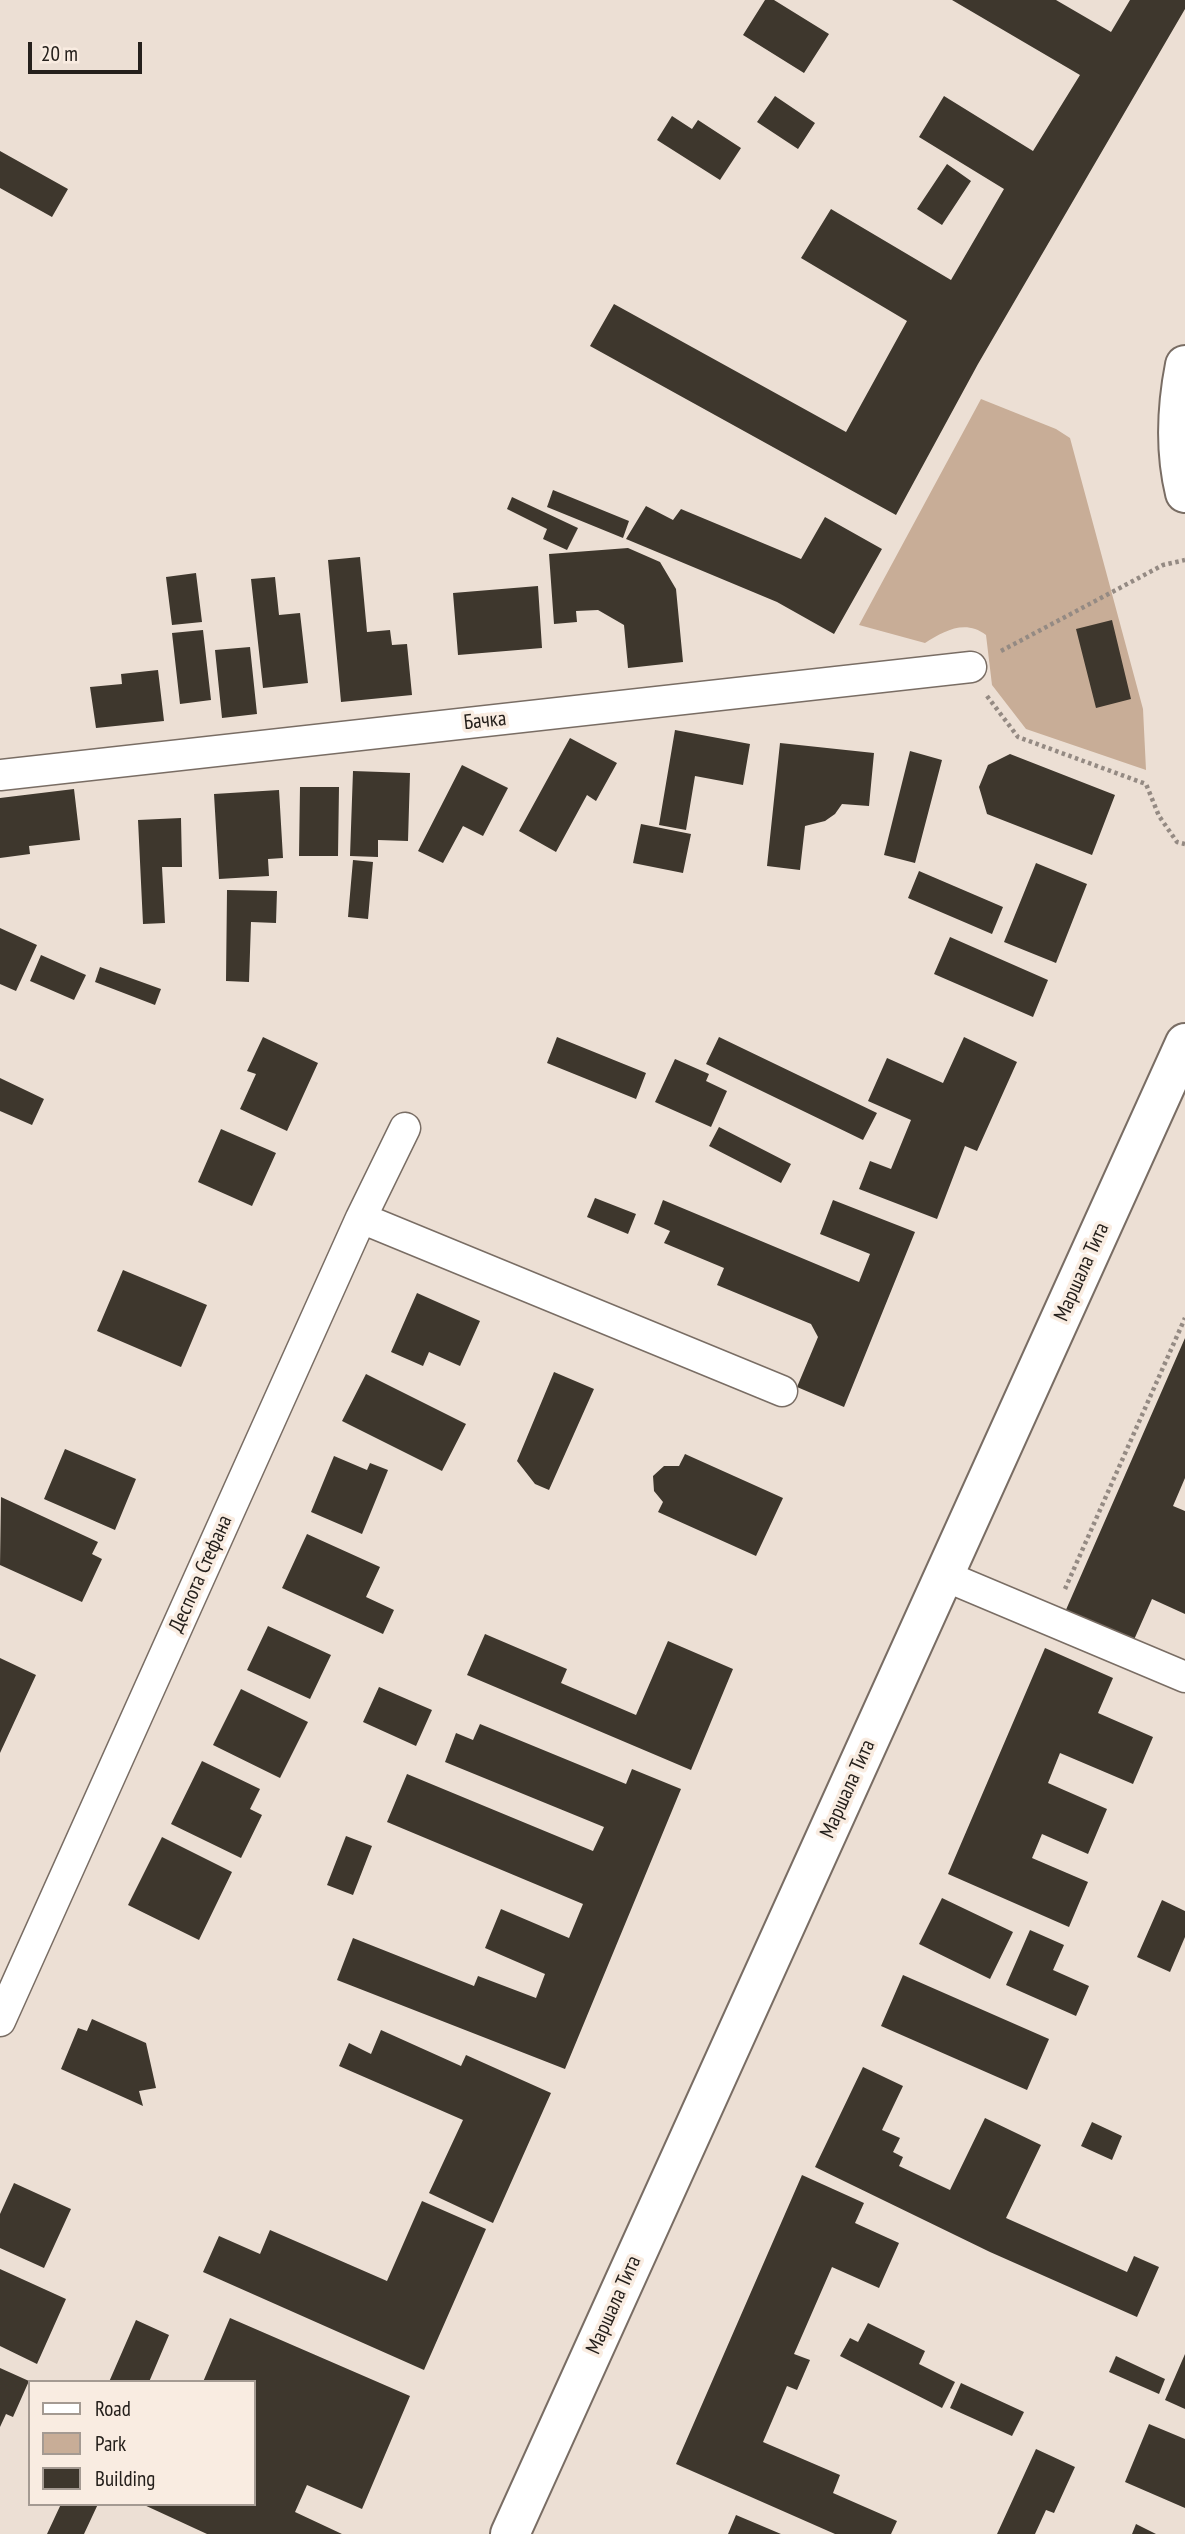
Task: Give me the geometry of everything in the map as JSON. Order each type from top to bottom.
[{"type":"street","points":[[1185,365],[1178,441],[1185,493]]},
{"type":"street","name":"Бачка","points":[[0,775],[971,667]]},
{"type":"street","name":"Маршала Тита","points":[[510,2534],[1185,1043]]},
{"type":"street","name":"Деспота Стефана","points":[[0,2021],[361,1218],[405,1128]]},
{"type":"street","points":[[361,1218],[782,1391]]},
{"type":"street","points":[[945,1576],[1185,1677]]},
{"type":"path","points":[[1185,559],[1163,565],[971,667],[991,704],[1018,737],[1146,784],[1159,816],[1177,842],[1185,845]]},
{"type":"path","points":[[1051,1621],[1185,1318]]},
{"type":"green space","points":[[981,399],[1056,429],[1070,438],[1143,709],[1146,770],[1026,729],[992,685],[986,635],[978,630],[955,628],[925,643],[859,625]]},
{"type":"building","points":[[765,0],[774,0],[829,34],[804,73],[743,35]]},
{"type":"building","points":[[952,0],[1056,0],[1111,32],[1130,0],[1185,0],[1185,9],[978,364],[896,515],[590,346],[614,304],[846,432],[907,321],[801,258],[831,209],[951,280],[1004,189],[919,137],[944,96],[1033,151],[1080,75]]},
{"type":"building","points":[[775,96],[815,123],[798,149],[757,122]]},
{"type":"building","points":[[672,116],[692,129],[698,120],[741,148],[720,180],[657,140]]},
{"type":"building","points":[[0,151],[68,189],[52,217],[0,188]]},
{"type":"building","points":[[947,164],[971,181],[942,225],[917,209]]},
{"type":"building","points":[[553,490],[629,521],[623,538],[547,507]]},
{"type":"building","points":[[512,497],[578,528],[567,550],[543,539],[547,529],[507,509]]},
{"type":"building","points":[[646,506],[673,520],[681,509],[801,559],[825,517],[882,549],[834,634],[777,602],[626,539]]},
{"type":"building","points":[[628,548],[660,562],[676,589],[683,662],[628,668],[624,625],[598,610],[576,611],[577,622],[554,624],[549,554]]},
{"type":"building","points":[[360,557],[367,632],[390,630],[392,645],[407,644],[412,695],[341,702],[328,560]]},
{"type":"building","points":[[196,573],[202,622],[172,625],[166,577]]},
{"type":"building","points":[[275,577],[279,615],[300,613],[308,683],[263,688],[251,579]]},
{"type":"building","points":[[538,586],[542,648],[458,655],[453,593]]},
{"type":"building","points":[[1112,620],[1131,699],[1096,708],[1076,629]]},
{"type":"building","points":[[203,630],[211,700],[180,704],[172,633]]},
{"type":"building","points":[[250,647],[257,714],[222,718],[215,650]]},
{"type":"building","points":[[158,670],[164,721],[96,728],[90,687],[122,684],[121,674]]},
{"type":"building","points":[[675,730],[750,744],[743,785],[695,776],[686,830],[659,825]]},
{"type":"building","points":[[570,738],[617,763],[596,801],[587,795],[556,852],[519,831]]},
{"type":"building","points":[[780,743],[874,753],[869,806],[842,804],[835,814],[825,821],[805,826],[800,870],[767,866]]},
{"type":"building","points":[[910,751],[942,760],[915,863],[884,855]]},
{"type":"building","points":[[1010,754],[1115,795],[1092,855],[987,814],[979,787],[988,765]]},
{"type":"building","points":[[462,765],[508,788],[483,836],[463,826],[443,863],[418,851]]},
{"type":"building","points":[[353,771],[410,773],[408,841],[378,840],[378,857],[350,856]]},
{"type":"building","points":[[300,787],[339,787],[338,856],[299,856]]},
{"type":"building","points":[[74,789],[80,840],[29,846],[30,854],[0,858],[0,798]]},
{"type":"building","points":[[279,790],[283,858],[268,859],[269,876],[219,879],[214,794]]},
{"type":"building","points":[[181,818],[182,867],[162,867],[165,923],[143,924],[138,820]]},
{"type":"building","points":[[641,824],[691,834],[683,873],[633,863]]},
{"type":"building","points":[[353,860],[373,862],[368,919],[348,917]]},
{"type":"building","points":[[1036,863],[1087,884],[1056,963],[1004,942]]},
{"type":"building","points":[[919,871],[1003,907],[992,934],[908,898]]},
{"type":"building","points":[[227,890],[277,891],[276,923],[251,922],[249,982],[226,981]]},
{"type":"building","points":[[0,928],[37,945],[16,991],[0,984]]},
{"type":"building","points":[[950,937],[1048,980],[1033,1017],[934,974]]},
{"type":"building","points":[[41,955],[86,975],[74,1000],[30,981]]},
{"type":"building","points":[[100,967],[161,989],[155,1005],[95,982]]},
{"type":"building","points":[[263,1037],[318,1063],[287,1131],[240,1109],[256,1074],[247,1071]]},
{"type":"building","points":[[557,1037],[646,1073],[636,1099],[547,1063]]},
{"type":"building","points":[[719,1037],[877,1113],[863,1140],[706,1064]]},
{"type":"building","points":[[964,1037],[1017,1062],[977,1151],[965,1146],[937,1219],[859,1189],[870,1161],[891,1169],[911,1120],[868,1101],[887,1058],[943,1083]]},
{"type":"building","points":[[675,1059],[709,1074],[706,1081],[727,1091],[711,1127],[655,1102]]},
{"type":"building","points":[[0,1078],[44,1099],[32,1125],[0,1111]]},
{"type":"building","points":[[719,1127],[791,1164],[781,1183],[709,1146]]},
{"type":"building","points":[[221,1129],[276,1153],[252,1206],[198,1182]]},
{"type":"building","points":[[595,1198],[636,1214],[628,1234],[587,1217]]},
{"type":"building","points":[[663,1200],[859,1282],[870,1254],[820,1234],[833,1200],[915,1232],[844,1407],[797,1387],[818,1337],[811,1324],[717,1285],[724,1268],[664,1243],[670,1231],[654,1224]]},
{"type":"building","points":[[123,1270],[207,1305],[181,1367],[97,1331]]},
{"type":"building","points":[[417,1293],[480,1321],[460,1366],[429,1352],[423,1366],[391,1352]]},
{"type":"building","points":[[1185,1338],[1185,1478],[1173,1506],[1185,1511],[1185,1614],[1152,1599],[1133,1642],[1065,1612]]},
{"type":"building","points":[[554,1372],[594,1389],[549,1490],[535,1484],[517,1461]]},
{"type":"building","points":[[366,1374],[466,1424],[442,1471],[342,1421]]},
{"type":"building","points":[[65,1449],[136,1479],[115,1530],[44,1499]]},
{"type":"building","points":[[685,1454],[783,1498],[756,1556],[658,1512],[663,1502],[654,1491],[653,1476],[664,1466],[679,1466]]},
{"type":"building","points":[[334,1456],[367,1470],[370,1463],[388,1470],[362,1534],[311,1512]]},
{"type":"building","points":[[1,1497],[98,1542],[92,1554],[102,1559],[82,1602],[0,1565]]},
{"type":"building","points":[[307,1534],[380,1567],[366,1597],[394,1610],[383,1634],[282,1588]]},
{"type":"building","points":[[268,1626],[331,1655],[310,1699],[247,1670]]},
{"type":"building","points":[[485,1634],[567,1669],[561,1683],[636,1715],[668,1641],[733,1669],[691,1770],[467,1675]]},
{"type":"building","points":[[1045,1648],[1113,1678],[1098,1713],[1153,1737],[1133,1784],[1060,1753],[1048,1783],[1107,1809],[1088,1854],[1042,1834],[1032,1858],[1088,1882],[1069,1927],[948,1874]]},
{"type":"building","points":[[0,1658],[36,1675],[0,1753]]},
{"type":"building","points":[[379,1687],[432,1710],[416,1746],[363,1722]]},
{"type":"building","points":[[241,1689],[308,1722],[280,1778],[213,1745]]},
{"type":"building","points":[[480,1724],[626,1784],[632,1769],[681,1789],[565,2069],[337,1980],[353,1938],[474,1986],[478,1976],[536,1998],[545,1974],[485,1948],[501,1909],[569,1938],[583,1904],[387,1822],[407,1774],[593,1851],[604,1827],[445,1762],[456,1733],[473,1740]]},
{"type":"building","points":[[202,1761],[260,1789],[250,1809],[262,1815],[241,1858],[171,1824]]},
{"type":"building","points":[[346,1836],[372,1846],[353,1895],[327,1885]]},
{"type":"building","points":[[162,1837],[232,1872],[199,1940],[128,1905]]},
{"type":"building","points":[[942,1898],[1013,1932],[990,1979],[919,1944]]},
{"type":"building","points":[[1162,1900],[1185,1911],[1185,1937],[1170,1972],[1137,1957]]},
{"type":"building","points":[[1030,1930],[1064,1945],[1053,1970],[1089,1986],[1076,2016],[1006,1985]]},
{"type":"building","points":[[903,1975],[1049,2039],[1027,2090],[881,2026]]},
{"type":"building","points":[[92,2019],[146,2043],[156,2088],[139,2091],[143,2106],[61,2069],[78,2028],[87,2031]]},
{"type":"building","points":[[381,2030],[461,2066],[466,2055],[551,2093],[493,2223],[429,2193],[463,2120],[339,2066],[349,2043],[371,2054]]},
{"type":"building","points":[[863,2067],[903,2086],[882,2130],[900,2138],[893,2152],[903,2157],[899,2166],[950,2190],[985,2118],[1041,2145],[1006,2218],[1127,2272],[1134,2256],[1159,2267],[1137,2317],[990,2252],[815,2167]]},
{"type":"building","points":[[1092,2122],[1122,2136],[1112,2160],[1081,2146]]},
{"type":"building","points":[[802,2175],[864,2203],[855,2223],[899,2243],[879,2288],[832,2267],[794,2354],[810,2360],[797,2390],[787,2386],[763,2442],[840,2475],[833,2493],[897,2521],[891,2534],[835,2534],[676,2464]]},
{"type":"building","points":[[14,2183],[71,2209],[44,2268],[0,2248],[0,2214]]},
{"type":"building","points":[[422,2201],[486,2229],[424,2370],[203,2272],[219,2236],[260,2254],[270,2230],[387,2281]]},
{"type":"building","points":[[0,2269],[66,2299],[37,2364],[0,2346]]},
{"type":"building","points":[[230,2318],[410,2396],[362,2509],[307,2485],[295,2512],[342,2534],[207,2534],[146,2506],[256,2506],[256,2380],[204,2380]]},
{"type":"building","points":[[136,2320],[169,2335],[150,2380],[110,2380]]},
{"type":"building","points":[[868,2323],[925,2351],[919,2364],[955,2382],[942,2408],[840,2356],[850,2338],[858,2342]]},
{"type":"building","points":[[1185,2354],[1185,2409],[1165,2400]]},
{"type":"building","points":[[1116,2356],[1165,2379],[1159,2394],[1109,2372]]},
{"type":"building","points":[[0,2368],[28,2381],[28,2383],[13,2417],[6,2414],[0,2427]]},
{"type":"building","points":[[961,2383],[1024,2412],[1012,2436],[950,2408]]},
{"type":"building","points":[[1149,2424],[1185,2439],[1185,2508],[1125,2482]]},
{"type":"building","points":[[1036,2449],[1075,2467],[1054,2513],[1046,2510],[1035,2534],[997,2534]]},
{"type":"building","points":[[60,2506],[97,2506],[84,2534],[47,2534]]},
{"type":"building","points":[[736,2515],[781,2534],[728,2534]]},
{"type":"building","points":[[1136,2524],[1156,2534],[1132,2534]]}]
